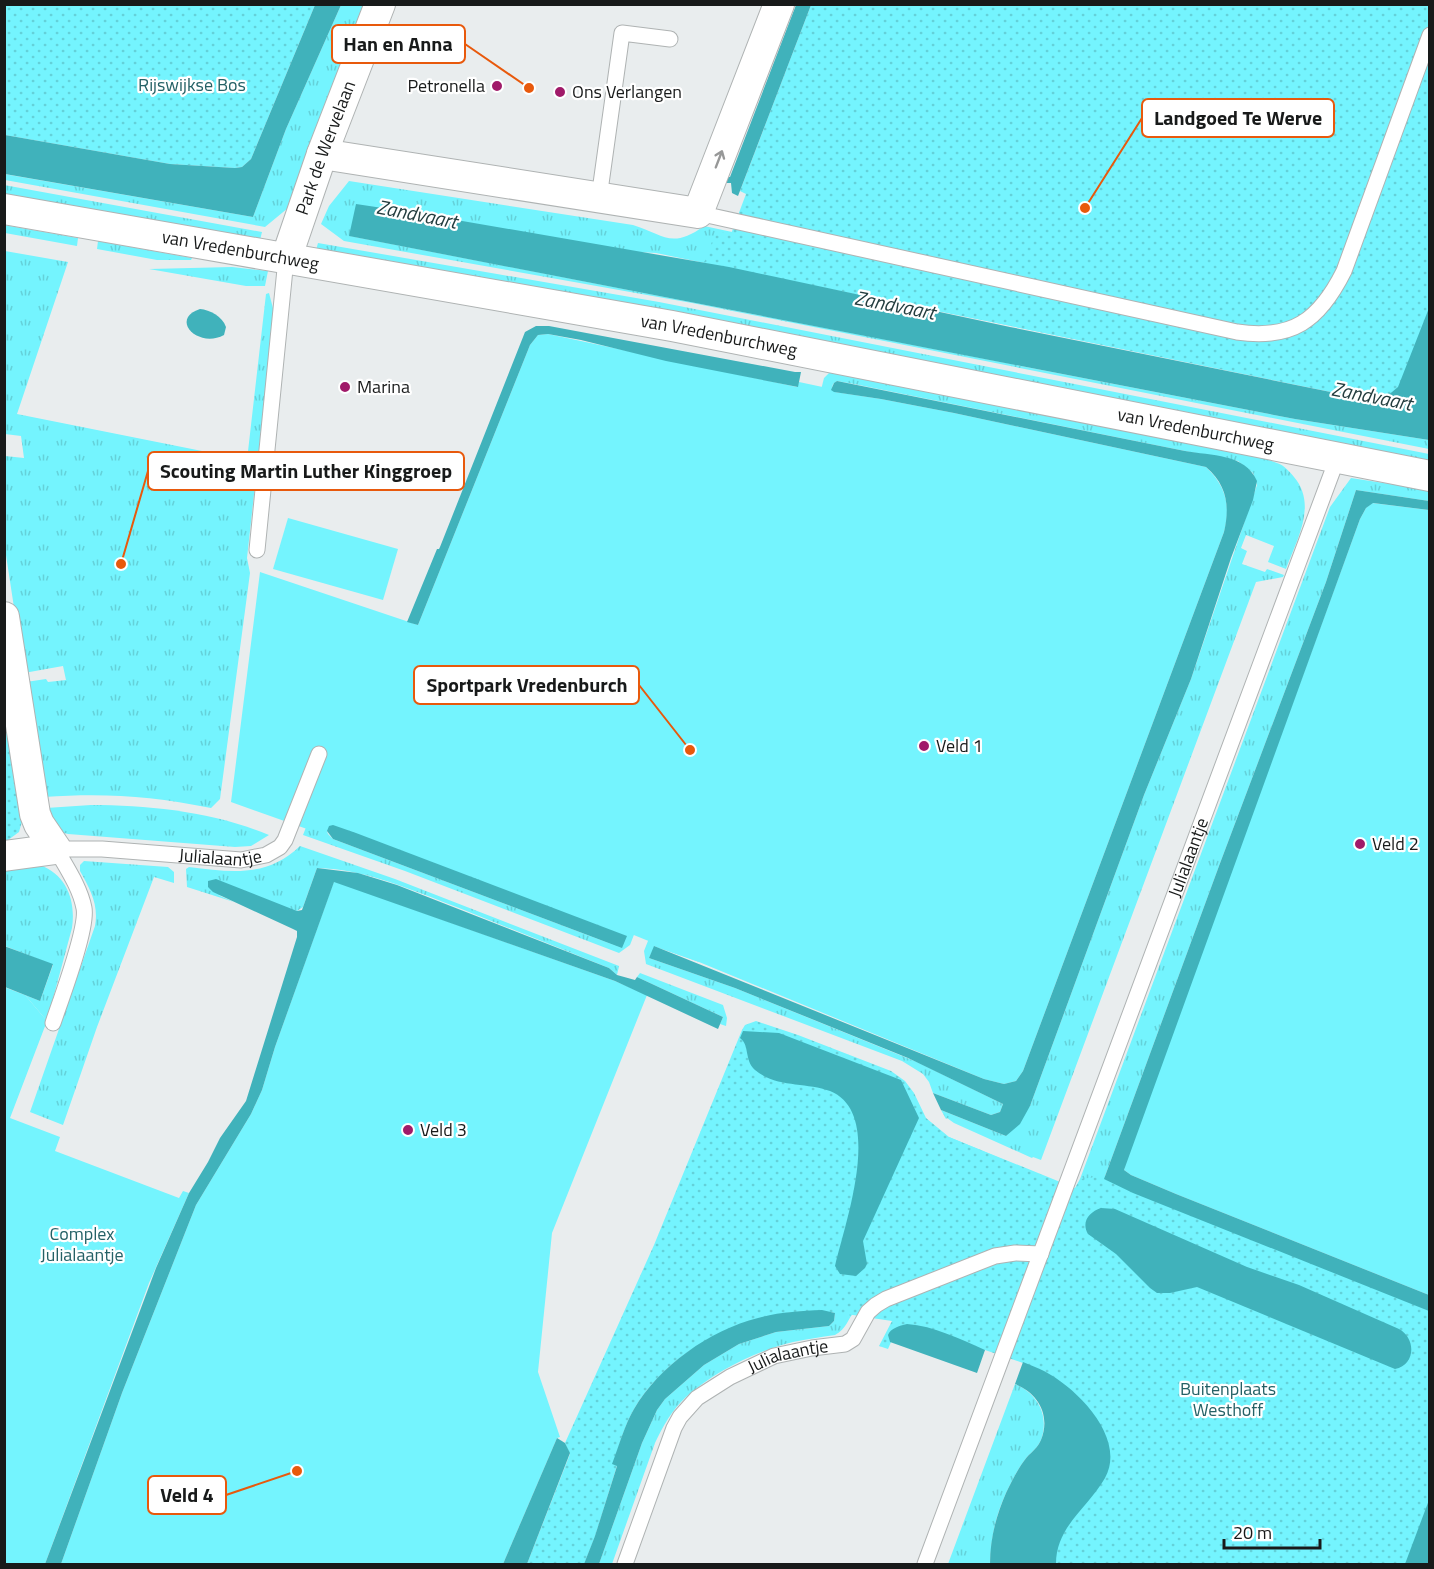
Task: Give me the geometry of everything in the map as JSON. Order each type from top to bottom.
[{"type":"street","name":"Park de Wervelaan","points":[[286,259],[322,154],[380,4]]},
{"type":"street","points":[[322,154],[698,213],[779,4]]},
{"type":"street","name":"van Vredenburchweg","points":[[4,209],[532,300],[730,337],[1430,477]]},
{"type":"street","points":[[4,616],[35,814],[56,849]]},
{"type":"street","name":"Julialaantje","points":[[4,856],[56,849]]},
{"type":"lane","points":[[599,198],[622,33],[670,39]]},
{"type":"lane","points":[[698,213],[1237,332],[1279,333],[1298,325],[1314,313],[1329,298],[1344,271],[1430,35]]},
{"type":"lane","points":[[257,550],[286,259]]},
{"type":"lane","name":"Julialaantje","points":[[925,1564],[1337,459]]},
{"type":"lane","name":"Julialaantje","points":[[56,849],[102,849],[234,860],[260,857],[279,848],[285,840],[319,754]]},
{"type":"lane","points":[[53,1023],[82,931],[85,912],[79,891],[56,849]]},
{"type":"lane","name":"Julialaantje","points":[[625,1564],[674,1428],[688,1408],[709,1389],[774,1356],[802,1349],[845,1344],[853,1339],[868,1312],[886,1299],[995,1256],[1016,1253],[1041,1254]]},
{"type":"green space","name":"Rijswijkse Bos","points":[[4,5],[315,5],[251,159],[242,167],[235,168],[170,164],[5,135]]},
{"type":"green space","points":[[341,5],[369,5],[288,208],[265,227],[5,180],[4,174],[253,217],[286,129]]},
{"type":"green space","points":[[811,5],[1429,5],[1429,392],[1380,402],[704,263],[716,231],[731,234],[746,194],[740,191]]},
{"type":"green space","points":[[349,181],[633,225],[667,238],[683,237],[704,226],[919,272],[1372,400],[656,253],[350,236],[1295,419],[1429,440],[1429,449],[692,303],[344,241],[321,224],[329,206]]},
{"type":"green space","points":[[4,185],[262,232],[260,240],[5,195]]},
{"type":"green space","points":[[4,225],[78,238],[77,246],[5,233]]},
{"type":"green space","points":[[98,241],[192,258],[191,260],[157,260],[97,249]]},
{"type":"green space","points":[[318,243],[659,302],[1429,454],[1429,460],[316,250]]},
{"type":"green space","points":[[5,251],[68,262],[17,414],[247,460],[266,294],[269,293],[274,312],[247,558],[250,573],[220,799],[211,808],[128,796],[44,797],[26,682],[46,679],[48,682],[66,680],[63,666],[24,673],[4,542],[5,456],[24,458],[21,436],[5,434]]},
{"type":"green space","points":[[232,267],[268,271],[265,286],[246,286],[149,269]]},
{"type":"green space","points":[[548,334],[797,387],[799,382],[832,389],[835,392],[954,413],[1206,467],[1213,474],[1222,489],[1227,505],[1224,532],[1023,1071],[1016,1081],[1004,1084],[984,1079],[699,962],[656,947],[651,942],[624,931],[620,933],[356,833],[333,825],[327,831],[307,829],[231,802],[260,572],[418,625],[530,345],[538,335]]},
{"type":"green space","points":[[831,371],[1257,457],[1280,464],[1287,469],[1301,488],[1304,499],[1303,523],[1286,569],[1268,562],[1274,546],[1246,535],[1241,548],[1247,551],[1242,564],[1265,572],[1267,569],[1284,575],[1256,582],[1041,1160],[946,1119],[941,1110],[1006,1136],[1030,1106],[1144,795],[1191,679],[1257,485],[1253,473],[1238,461],[854,384],[837,381],[833,384],[699,962],[655,946],[649,958],[735,988],[917,1062],[1003,1104],[1000,1112],[991,1115],[933,1093],[923,1074],[902,1061],[646,964],[644,951],[661,908],[824,378]]},
{"type":"green space","points":[[1351,478],[1429,490],[1429,501],[1356,490],[1326,582],[1104,1179],[1080,1179],[1330,507]]},
{"type":"green space","name":"Veld 2","points":[[1372,503],[1429,510],[1429,1295],[1176,1194],[1124,1170],[1127,1156],[1360,519]]},
{"type":"green space","points":[[288,518],[398,549],[383,600],[273,569]]},
{"type":"green space","points":[[4,698],[23,818],[19,832],[4,843]]},
{"type":"green space","points":[[319,794],[637,927],[630,945],[619,953],[405,871],[303,835]],"holes":[[[327,831],[622,948],[333,839]]]},
{"type":"green space","points":[[91,805],[136,806],[182,811],[248,827],[269,835],[251,846],[235,847],[68,834],[64,833],[46,808]]},
{"type":"green space","points":[[300,846],[395,879],[619,966],[617,975],[609,968],[459,908],[390,882],[354,872],[317,868],[303,907],[297,911],[218,895],[234,902],[187,887],[186,869],[189,867],[234,871],[261,868],[275,863]]},
{"type":"green space","points":[[84,861],[168,867],[174,872],[174,883],[154,877],[97,1027],[63,1125],[30,1112],[95,926],[95,904],[80,871],[80,865]]},
{"type":"green space","points":[[40,865],[57,875],[68,890],[73,918],[47,1021],[25,995],[40,1001],[53,965],[5,946],[4,868]]},
{"type":"green space","points":[[334,881],[615,981],[647,995],[552,1233],[538,1372],[560,1437],[557,1438],[503,1564],[61,1564],[122,1393],[196,1205],[251,1114],[262,1090]]},
{"type":"green space","points":[[640,973],[723,1005],[727,1018],[726,1026],[720,1024],[723,1017],[637,977]]},
{"type":"green space","name":"Complex Julialaantje","points":[[4,987],[25,995],[47,1021],[10,1118],[60,1137],[55,1151],[179,1198],[183,1191],[189,1193],[149,1283],[45,1564],[5,1564]]},
{"type":"green space","name":"Buitenplaats Westhoff","points":[[756,1021],[891,1071],[905,1081],[914,1093],[926,1118],[949,1137],[1075,1188],[1080,1179],[1114,1175],[1429,1303],[1429,1525],[1415,1564],[1029,1564],[1063,1425],[1023,1363],[985,1350],[974,1363],[895,1333],[888,1349],[879,1346],[892,1321],[832,1312],[808,1311],[773,1315],[726,1330],[683,1355],[664,1371],[648,1389],[627,1422],[613,1465],[617,1465],[584,1564],[527,1564],[570,1454],[565,1443],[654,1245],[742,1030],[745,1025]]},
{"type":"green space","points":[[949,1137],[1052,1180],[1042,1209],[1031,1227],[1020,1236],[883,1290],[862,1304],[842,1330],[835,1335],[793,1342],[765,1351],[736,1363],[697,1388],[676,1407],[655,1443],[612,1564],[599,1564],[642,1443],[657,1410],[665,1399],[704,1365],[739,1344],[776,1332],[829,1326],[834,1321],[835,1313],[811,1310],[763,1317],[720,1333],[680,1357],[647,1390],[630,1415],[613,1464],[617,1465],[584,1564],[563,1564],[608,1429],[631,1383],[649,1360],[684,1331],[736,1306],[781,1297],[846,1301],[867,1292],[911,1242],[921,1225],[940,1142]]},
{"type":"green space","points":[[1015,1384],[1030,1393],[1040,1406],[1044,1422],[1041,1440],[1021,1466],[1002,1502],[994,1528],[990,1564],[948,1564]]},
{"type":"water","points":[[315,5],[341,5],[286,129],[253,217],[5,174],[5,135],[170,164],[242,167],[251,159]]},
{"type":"water","points":[[796,5],[811,5],[738,196],[732,193],[731,183],[727,183],[727,177],[730,177]]},
{"type":"water","name":"Zandvaart","points":[[356,204],[729,267],[1380,402],[1398,387],[1429,308],[1429,440],[1295,419],[349,236]]},
{"type":"water","points":[[200,309],[212,312],[222,320],[226,327],[224,335],[205,338],[191,331],[187,325],[187,319]]},
{"type":"water","points":[[536,326],[549,326],[801,372],[798,387],[666,361],[581,340],[548,334],[538,335],[530,345],[418,625],[407,622],[437,549],[440,547],[525,332]]},
{"type":"water","points":[[837,381],[1185,451],[1226,457],[1244,465],[1257,481],[1253,500],[1231,558],[1191,679],[1144,795],[1030,1106],[1020,1124],[1006,1136],[941,1110],[933,1093],[991,1115],[1000,1112],[1003,1104],[908,1058],[735,988],[649,958],[654,946],[984,1079],[1004,1084],[1016,1081],[1023,1071],[1224,532],[1227,513],[1225,497],[1219,481],[1206,467],[954,413],[834,392],[831,390]]},
{"type":"water","points":[[1356,490],[1429,501],[1429,510],[1373,503],[1366,508],[1360,519],[1124,1170],[1176,1194],[1429,1295],[1429,1311],[1133,1193],[1104,1179],[1326,582]]},
{"type":"water","points":[[333,825],[627,936],[622,948],[333,839],[327,831],[329,826]]},
{"type":"water","points":[[317,868],[358,873],[397,885],[609,968],[617,975],[635,980],[637,977],[723,1017],[718,1029],[615,981],[334,882],[262,1090],[251,1114],[196,1205],[122,1393],[61,1564],[45,1564],[156,1268],[189,1193],[220,1138],[246,1101],[297,937],[297,931],[213,892],[208,887],[208,881],[216,879],[297,911],[302,910]]},
{"type":"water","points":[[4,946],[53,964],[40,1001],[5,987]]},
{"type":"water","points":[[743,1031],[779,1033],[901,1080],[919,1118],[863,1241],[867,1264],[856,1276],[840,1274],[835,1266],[857,1171],[858,1145],[855,1122],[846,1103],[830,1091],[772,1080],[755,1070],[749,1062],[745,1045],[740,1038]]},
{"type":"water","points":[[1101,1208],[1115,1209],[1247,1267],[1299,1285],[1399,1329],[1405,1333],[1411,1345],[1410,1357],[1402,1367],[1395,1369],[1197,1287],[1170,1293],[1157,1293],[1116,1254],[1088,1234],[1085,1225],[1087,1218]]},
{"type":"water","points":[[822,1310],[835,1313],[834,1321],[829,1326],[776,1332],[739,1344],[704,1365],[665,1399],[657,1410],[642,1443],[599,1564],[584,1564],[617,1466],[612,1464],[624,1429],[634,1409],[657,1378],[687,1352],[722,1331],[774,1314]]},
{"type":"water","points":[[907,1324],[937,1330],[985,1350],[977,1373],[890,1342],[888,1335],[891,1331]]},
{"type":"water","points":[[1023,1362],[1057,1379],[1084,1402],[1104,1431],[1109,1447],[1110,1463],[1098,1489],[1074,1518],[1061,1539],[1056,1564],[990,1564],[992,1537],[1002,1502],[1021,1466],[1040,1443],[1044,1431],[1043,1414],[1036,1399],[1015,1384]]},
{"type":"water","points":[[557,1438],[565,1443],[570,1453],[527,1564],[503,1564]]},
{"type":"water","points":[[1429,1500],[1429,1564],[1405,1564]]},
{"type":"place","name":"Petronella","points":[[497,86]]},
{"type":"place","name":"Han en Anna","points":[[529,88]]},
{"type":"place","name":"Ons Verlangen","points":[[560,92]]},
{"type":"place","name":"Landgoed Te Werve","points":[[1085,208]]},
{"type":"place","name":"Marina","points":[[345,387]]},
{"type":"place","name":"Scouting Martin Luther Kinggroep","points":[[121,564]]},
{"type":"place","name":"Veld 1","points":[[924,746]]},
{"type":"place","name":"Sportpark Vredenburch","points":[[690,750]]},
{"type":"place","name":"Veld 2","points":[[1360,844]]},
{"type":"place","name":"Veld 3","points":[[408,1130]]},
{"type":"place","name":"Veld 4","points":[[297,1471]]}]
